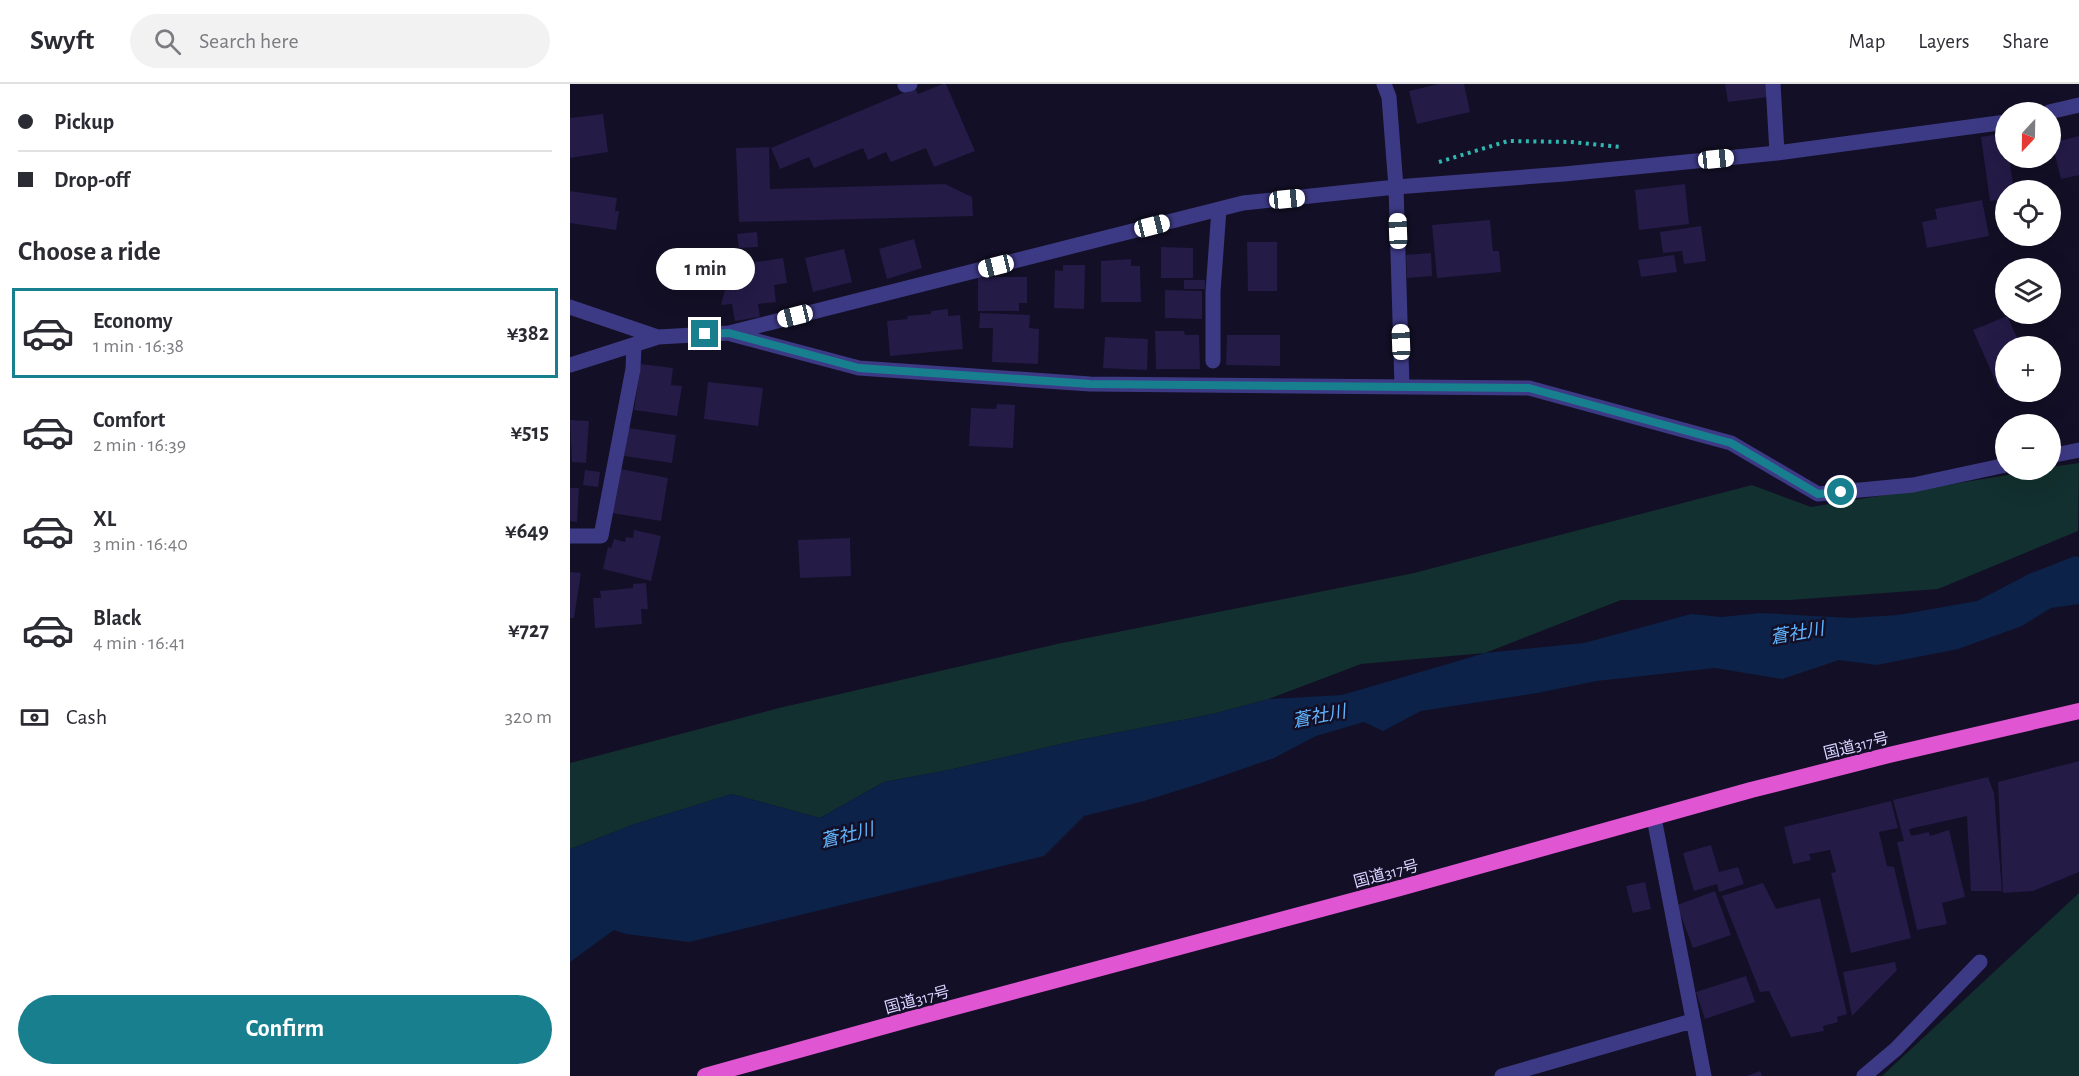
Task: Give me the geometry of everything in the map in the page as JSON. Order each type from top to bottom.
[{"type":"highway","name":"国道317号","points":[[705,1076],[1751,790],[2079,711]]},
{"type":"street","points":[[1384,84],[1389,97],[1396,187],[1402,386]]},
{"type":"street","points":[[1773,84],[1777,153]]},
{"type":"street","points":[[2061,109],[2079,105]]},
{"type":"street","points":[[570,365],[658,337],[729,333],[1243,203],[1777,153],[1995,123]]},
{"type":"street","points":[[1213,361],[1213,292],[1219,209]]},
{"type":"street","points":[[570,307],[658,337]]},
{"type":"street","points":[[729,333],[859,368],[1090,384],[1529,388],[1731,443],[1818,494],[1913,485],[1995,467]]},
{"type":"street","points":[[570,536],[601,536],[633,369],[634,345]]},
{"type":"street","points":[[2061,454],[2079,450]]},
{"type":"street","points":[[1654,818],[1704,1076]]},
{"type":"street","points":[[1864,1076],[1896,1049],[1980,962]]},
{"type":"street","points":[[1502,1076],[1692,1021]]},
{"type":"path","points":[[1439,162],[1508,141],[1572,142],[1622,147]]},
{"type":"green space","points":[[2079,463],[2078,531],[1938,589],[1790,600],[1621,600],[1485,653],[1361,664],[1269,699],[1213,714],[884,782],[820,818],[732,794],[635,824],[570,849],[570,763],[779,708],[1057,644],[1414,573],[1752,485],[1811,507],[1995,477],[1995,480],[2061,480],[2061,466]]},
{"type":"green space","points":[[2079,893],[2079,1076],[1882,1076]]},
{"type":"water","name":"蒼社川","points":[[2075,556],[2079,557],[2079,604],[2051,608],[2022,626],[1958,649],[1877,665],[1839,660],[1782,679],[1715,668],[1597,681],[1421,711],[1383,731],[1364,722],[1316,736],[1274,758],[1202,783],[1084,816],[1044,856],[689,942],[626,934],[614,930],[570,962],[570,849],[635,824],[732,794],[820,818],[884,782],[1213,714],[1269,699],[1342,695],[1485,653],[1584,643],[1691,614],[1722,617],[1760,613],[1850,618],[1898,615],[1977,601],[2029,574]]},
{"type":"building","points":[[946,84],[975,151],[934,167],[926,148],[891,162],[886,152],[868,160],[863,148],[814,168],[809,157],[780,169],[771,148],[915,88],[918,94]]},
{"type":"building","points":[[1439,84],[1464,84],[1470,112],[1417,124],[1409,91]]},
{"type":"building","points":[[1725,84],[1766,84],[1768,97],[1728,102]]},
{"type":"building","points":[[603,114],[608,152],[570,158],[570,118]]},
{"type":"building","points":[[1995,135],[1995,168],[2011,168],[2012,180],[1995,180],[1995,200],[1990,201],[1981,137]]},
{"type":"building","points":[[2079,136],[2079,175],[2061,179],[2058,168],[2061,168],[2061,141]]},
{"type":"building","points":[[769,147],[770,189],[945,184],[972,197],[973,216],[739,222],[736,148]]},
{"type":"building","points":[[1685,184],[1689,224],[1639,230],[1635,190]]},
{"type":"building","points":[[570,191],[617,198],[615,211],[619,211],[616,230],[570,223]]},
{"type":"building","points":[[1982,200],[1989,236],[1927,248],[1922,222],[1937,219],[1935,209]]},
{"type":"building","points":[[1490,220],[1493,251],[1499,251],[1501,272],[1437,278],[1432,225]]},
{"type":"building","points":[[1701,226],[1706,261],[1684,264],[1682,251],[1663,253],[1660,232]]},
{"type":"building","points":[[757,232],[758,247],[739,248],[737,234]]},
{"type":"building","points":[[914,239],[922,268],[887,279],[879,249]]},
{"type":"building","points":[[1247,242],[1277,242],[1277,291],[1248,291]]},
{"type":"building","points":[[1161,247],[1193,248],[1193,278],[1161,278]]},
{"type":"building","points":[[844,249],[852,282],[813,292],[805,258]]},
{"type":"building","points":[[1431,253],[1432,276],[1407,278],[1406,255]]},
{"type":"building","points":[[1674,255],[1677,272],[1641,277],[1638,260]]},
{"type":"building","points":[[783,258],[787,283],[774,285],[776,302],[758,304],[760,317],[735,321],[732,304],[721,305],[728,278],[731,278],[730,266]]},
{"type":"building","points":[[1131,259],[1131,266],[1140,266],[1141,302],[1101,302],[1101,261]]},
{"type":"building","points":[[1063,265],[1085,265],[1084,309],[1054,308],[1055,270],[1063,271]]},
{"type":"building","points":[[978,277],[1027,277],[1027,303],[1019,303],[1019,311],[978,311]]},
{"type":"building","points":[[1184,280],[1205,280],[1205,289],[1184,289]]},
{"type":"building","points":[[1165,290],[1202,291],[1202,319],[1165,318]]},
{"type":"building","points":[[948,309],[948,316],[960,315],[963,349],[890,356],[887,321],[908,319],[907,316],[931,314],[931,311]]},
{"type":"building","points":[[980,313],[1030,315],[1029,328],[1039,329],[1038,364],[992,362],[993,328],[979,328]]},
{"type":"building","points":[[1995,321],[1995,324],[2011,324],[2016,336],[1995,336],[1995,380],[1973,330]]},
{"type":"building","points":[[1155,331],[1184,331],[1185,335],[1199,335],[1200,369],[1156,369]]},
{"type":"building","points":[[1227,335],[1280,335],[1280,366],[1226,365]]},
{"type":"building","points":[[1105,337],[1148,339],[1147,370],[1103,368]]},
{"type":"building","points":[[641,364],[673,368],[671,385],[682,386],[677,416],[634,410]]},
{"type":"building","points":[[708,382],[763,388],[758,426],[704,419]]},
{"type":"building","points":[[997,404],[1015,405],[1013,448],[969,446],[971,408],[996,409]]},
{"type":"building","points":[[570,420],[589,421],[586,463],[572,462]]},
{"type":"building","points":[[628,428],[676,435],[672,463],[624,456]]},
{"type":"building","points":[[620,469],[668,478],[661,521],[612,513]]},
{"type":"building","points":[[585,470],[600,472],[598,487],[583,485]]},
{"type":"building","points":[[570,488],[579,488],[577,522],[570,521]]},
{"type":"building","points":[[634,530],[661,536],[651,581],[603,569],[608,547],[611,548],[614,539],[625,542],[626,537],[633,538]]},
{"type":"building","points":[[850,538],[851,576],[800,578],[798,540]]},
{"type":"building","points":[[570,572],[581,573],[574,618],[570,618]]},
{"type":"building","points":[[646,583],[648,609],[641,609],[642,624],[595,628],[593,598],[601,598],[600,591],[633,588],[633,584]]},
{"type":"building","points":[[2079,761],[2079,872],[2033,891],[2003,893],[1998,782]]},
{"type":"building","points":[[1988,777],[1994,793],[2002,891],[1971,891],[1967,816],[1909,829],[1911,836],[1929,832],[1930,836],[1949,830],[1965,897],[1942,903],[1947,924],[1917,930],[1897,842],[1904,841],[1893,800]]},
{"type":"building","points":[[1891,801],[1898,828],[1879,832],[1887,866],[1894,867],[1911,938],[1851,953],[1831,873],[1836,872],[1830,850],[1809,854],[1811,860],[1793,864],[1784,827]]},
{"type":"building","points":[[1711,845],[1719,872],[1738,867],[1744,884],[1719,892],[1717,884],[1694,891],[1683,853]]},
{"type":"building","points":[[1645,882],[1651,909],[1633,913],[1626,886]]},
{"type":"building","points":[[1763,883],[1776,909],[1820,898],[1847,1014],[1837,1017],[1838,1022],[1823,1026],[1824,1031],[1791,1037],[1769,991],[1760,992],[1722,896]]},
{"type":"building","points":[[1715,891],[1731,935],[1693,948],[1677,905]]},
{"type":"building","points":[[1895,962],[1897,970],[1852,1016],[1843,972]]},
{"type":"building","points":[[1746,976],[1755,1002],[1705,1019],[1696,992]]},
{"type":"building","points":[[1760,1071],[1762,1076],[1747,1076]]},
{"type":"route","points":[[705,334],[729,333],[859,368],[1090,384],[1529,388],[1731,443],[1818,494],[1841,492]]}]
